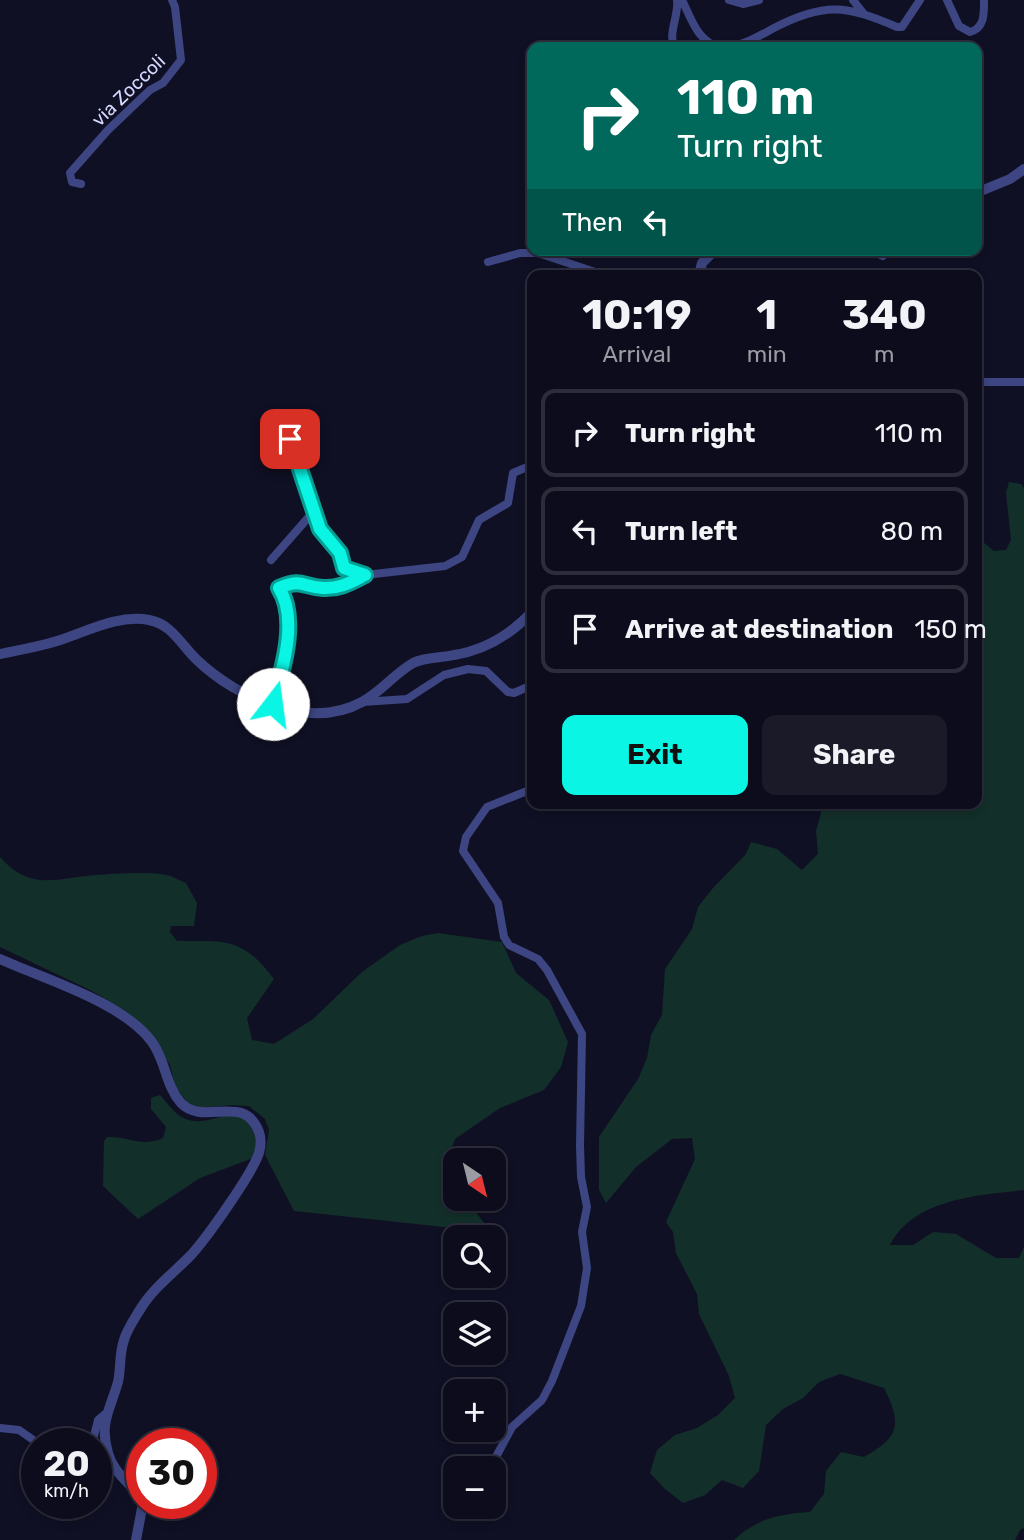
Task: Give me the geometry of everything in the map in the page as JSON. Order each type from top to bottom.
[{"type":"street","name":"via Zoccoli","points":[[80,184],[72,182],[70,173],[108,130],[149,90],[163,83],[181,60],[172,0]]},
{"type":"street","points":[[672,42],[679,0]]},
{"type":"street","points":[[679,0],[698,33],[707,42]]},
{"type":"street","points":[[729,0],[743,4],[759,0]]},
{"type":"street","points":[[853,0],[863,13]]},
{"type":"street","points":[[749,42],[776,27],[826,8],[863,13],[902,27],[920,0]]},
{"type":"street","points":[[947,0],[959,26],[970,32],[978,29],[983,20],[984,0]]},
{"type":"street","points":[[982,191],[998,185],[1024,169]]},
{"type":"street","points":[[488,262],[527,253]]},
{"type":"street","points":[[547,256],[589,270]]},
{"type":"street","points":[[982,382],[1024,382]]},
{"type":"street","points":[[265,431],[290,439],[320,529],[340,553],[344,568],[365,575]]},
{"type":"street","points":[[273,704],[284,662],[289,617],[285,596],[279,588],[304,582],[321,588],[344,586],[365,575],[445,566],[462,557],[479,520],[508,503],[513,473],[527,467]]},
{"type":"street","points":[[271,560],[314,511]]},
{"type":"street","points":[[363,702],[413,663],[482,648],[510,632],[527,617]]},
{"type":"street","points":[[0,654],[54,642],[123,620],[145,619],[167,627],[197,660],[244,692],[288,710],[309,714],[333,711],[363,702],[407,699],[444,675],[468,669],[486,671],[508,692],[514,693],[527,687]]},
{"type":"street","points":[[496,1456],[512,1427],[542,1400],[552,1381],[581,1306],[587,1268],[582,1232],[587,1207],[580,1145],[582,1034],[547,970],[538,959],[509,945],[504,937],[498,903],[463,851],[466,837],[487,807],[527,791]]},
{"type":"street","points":[[0,959],[82,994],[132,1022],[159,1053],[170,1087],[186,1107],[206,1113],[237,1111],[249,1118],[259,1132],[261,1141],[258,1155],[229,1203],[194,1252],[150,1296],[124,1341],[119,1379],[105,1414],[104,1434],[108,1457],[126,1483]]},
{"type":"street","points":[[96,1428],[98,1420],[105,1414]]},
{"type":"street","points":[[0,1428],[21,1431]]},
{"type":"street","points":[[136,1540],[139,1519]]},
{"type":"green space","points":[[1009,482],[1021,484],[1024,488],[1024,1190],[967,1197],[930,1209],[900,1230],[890,1245],[913,1245],[933,1232],[956,1234],[996,1258],[1019,1258],[1024,1247],[1024,1528],[1015,1540],[734,1540],[760,1522],[788,1514],[810,1512],[824,1494],[826,1471],[841,1452],[864,1457],[876,1450],[891,1436],[894,1411],[884,1388],[840,1374],[819,1382],[803,1398],[783,1409],[766,1425],[759,1471],[743,1488],[722,1480],[705,1495],[683,1503],[665,1489],[650,1473],[657,1450],[675,1435],[697,1428],[718,1415],[735,1398],[729,1376],[699,1314],[697,1294],[676,1253],[673,1232],[666,1222],[695,1159],[692,1138],[672,1139],[636,1167],[606,1203],[599,1190],[599,1137],[638,1079],[647,1058],[651,1035],[662,1015],[665,969],[692,929],[698,907],[746,854],[751,842],[777,849],[802,870],[818,854],[816,831],[822,809],[982,809],[982,541],[994,551],[1006,550],[1011,540],[1006,493]]},
{"type":"green space","points":[[0,857],[11,868],[33,879],[56,880],[95,875],[151,873],[186,883],[197,903],[194,926],[171,926],[170,932],[177,941],[232,944],[252,955],[274,979],[247,1018],[252,1040],[274,1044],[313,1019],[362,972],[400,945],[438,933],[502,942],[516,973],[549,1000],[568,1042],[561,1067],[544,1090],[500,1108],[455,1139],[452,1148],[443,1148],[443,1211],[475,1211],[486,1225],[443,1227],[294,1211],[265,1155],[269,1130],[265,1119],[249,1106],[199,1108],[187,1102],[175,1086],[170,1065],[145,1027],[126,1011],[92,991],[0,947]]},
{"type":"green space","points":[[160,1095],[175,1112],[189,1120],[203,1121],[228,1115],[243,1118],[249,1123],[255,1136],[255,1151],[253,1158],[200,1178],[138,1219],[103,1186],[104,1141],[107,1137],[141,1142],[163,1138],[166,1127],[151,1109],[151,1098]]},
{"type":"route","points":[[273,704],[284,662],[289,617],[285,596],[279,588],[304,582],[321,588],[344,586],[365,575],[344,568],[340,553],[320,529],[290,439]]}]
